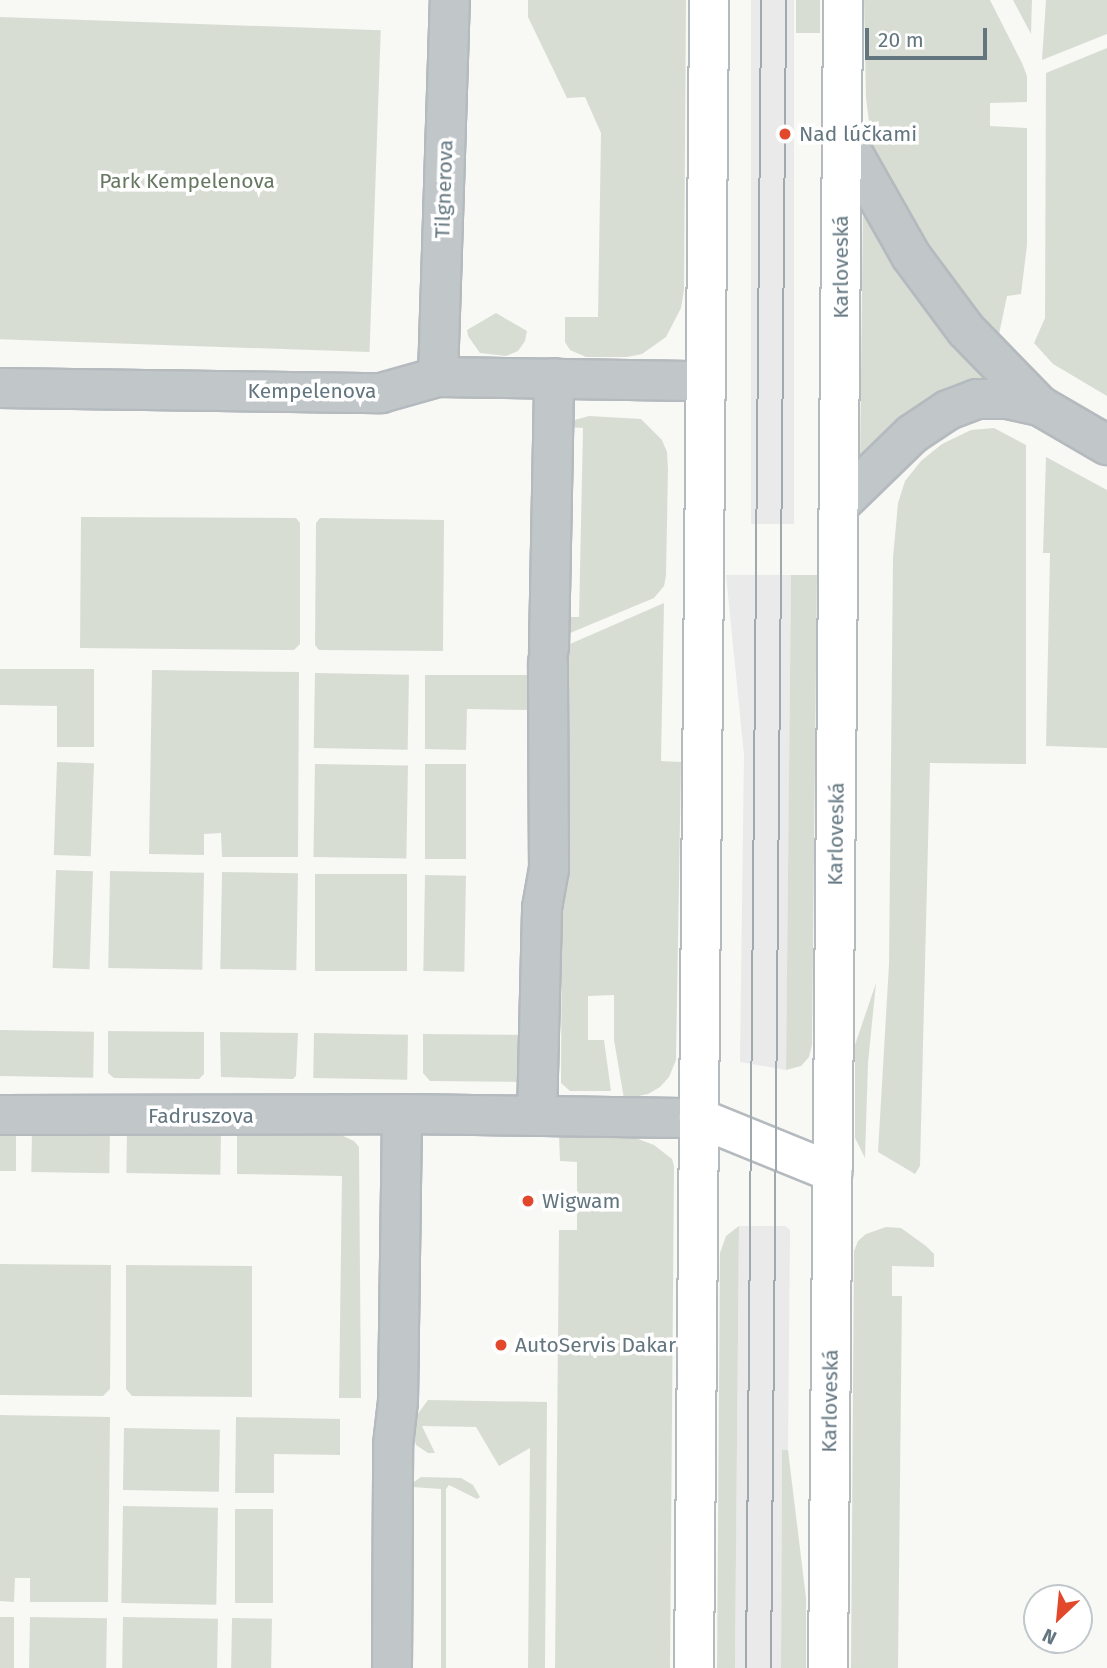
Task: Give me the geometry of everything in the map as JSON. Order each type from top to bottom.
[{"type":"main road","points":[[694,1668],[709,0]]},
{"type":"main road","name":"Karloveská","points":[[828,1668],[844,0]]},
{"type":"main road","points":[[699,1118],[832,1172]]},
{"type":"street","name":"Tilgnerova","points":[[438,377],[450,0]]},
{"type":"street","points":[[842,134],[911,256],[966,330],[1040,405],[1107,445]]},
{"type":"street","name":"Kempelenova","points":[[0,388],[381,393],[438,377],[705,381]]},
{"type":"street","points":[[537,1116],[542,908],[549,870],[548,655],[554,378]]},
{"type":"street","points":[[839,505],[912,434],[948,410],[977,399],[1007,399],[1040,405]]},
{"type":"street","points":[[392,1668],[393,1446],[398,1401],[402,1114],[699,1118]]},
{"type":"street","name":"Fadruszova","points":[[0,1115],[402,1114]]},
{"type":"shaded area","points":[[751,0],[794,0],[794,524],[751,524]]},
{"type":"shaded area","points":[[726,575],[791,575],[786,1070],[740,1062],[744,755]]},
{"type":"shaded area","points":[[739,1226],[785,1226],[790,1230],[788,1450],[782,1450],[781,1668],[735,1668]]},
{"type":"green space","points":[[528,0],[686,0],[684,290],[681,308],[666,337],[642,354],[627,357],[586,357],[570,350],[565,342],[565,317],[598,317],[601,133],[585,97],[567,98],[528,17]]},
{"type":"green space","points":[[796,0],[820,0],[820,33],[796,33]]},
{"type":"green space","points":[[864,0],[990,0],[1022,63],[1027,76],[1027,102],[990,103],[990,126],[1027,128],[1027,245],[1021,294],[1007,296],[997,344],[907,221],[873,155],[866,98]]},
{"type":"green space","points":[[1013,0],[1032,0],[1031,34]]},
{"type":"green space","points":[[1046,0],[1107,0],[1107,34],[1042,60]]},
{"type":"green space","name":"Park Kempelenova","points":[[0,17],[381,30],[370,352],[0,339]]},
{"type":"green space","points":[[1107,48],[1107,396],[1053,364],[1034,343],[1045,318],[1046,73]]},
{"type":"green space","points":[[863,205],[1003,382],[982,381],[953,385],[918,406],[860,460]]},
{"type":"green space","points":[[496,313],[527,331],[525,341],[518,351],[506,356],[480,353],[468,336],[467,330]]},
{"type":"green space","points":[[589,416],[641,419],[662,440],[667,452],[668,469],[666,576],[664,586],[654,598],[563,636],[563,617],[579,617],[583,428],[567,427],[571,421]]},
{"type":"green space","points":[[994,428],[1026,445],[1026,764],[930,763],[920,1166],[915,1174],[878,1152],[889,964],[893,558],[898,503],[905,481],[921,461],[942,444],[971,430]]},
{"type":"green space","points":[[1046,457],[1107,490],[1107,748],[1046,746],[1050,553],[1043,553]]},
{"type":"green space","points":[[81,517],[296,518],[300,523],[300,644],[294,650],[80,648]]},
{"type":"green space","points":[[320,518],[444,520],[443,651],[319,650],[315,645],[316,523]]},
{"type":"green space","points":[[791,575],[817,575],[812,1045],[809,1057],[801,1066],[786,1070]]},
{"type":"green space","points":[[664,603],[661,761],[681,762],[676,1060],[669,1077],[660,1087],[648,1094],[624,1099],[614,1040],[614,995],[588,996],[588,1040],[604,1040],[611,1091],[570,1091],[561,1083],[563,647]]},
{"type":"green space","points":[[0,669],[94,669],[94,747],[57,747],[57,706],[0,705]]},
{"type":"green space","points":[[152,670],[299,672],[298,857],[222,857],[221,833],[204,834],[204,855],[149,854]]},
{"type":"green space","points":[[315,673],[409,675],[408,750],[314,748]]},
{"type":"green space","points":[[425,675],[531,675],[531,710],[467,709],[466,750],[425,749]]},
{"type":"green space","points":[[57,762],[94,763],[91,856],[54,855]]},
{"type":"green space","points":[[315,764],[408,766],[406,859],[313,857]]},
{"type":"green space","points":[[425,764],[466,764],[466,859],[425,859]]},
{"type":"green space","points":[[56,870],[93,871],[90,969],[53,968]]},
{"type":"green space","points":[[110,871],[204,873],[202,970],[108,968]]},
{"type":"green space","points":[[222,872],[298,873],[296,970],[220,969]]},
{"type":"green space","points":[[315,874],[407,874],[407,971],[315,971]]},
{"type":"green space","points":[[425,875],[466,876],[464,972],[423,971]]},
{"type":"green space","points":[[876,983],[868,1063],[865,1158],[855,1138],[855,1045]]},
{"type":"green space","points":[[0,1030],[94,1032],[93,1078],[0,1076]]},
{"type":"green space","points":[[108,1031],[204,1032],[204,1074],[199,1079],[114,1078],[108,1073]]},
{"type":"green space","points":[[220,1032],[298,1033],[296,1076],[293,1079],[221,1077]]},
{"type":"green space","points":[[314,1033],[408,1035],[407,1080],[313,1078]]},
{"type":"green space","points":[[423,1034],[528,1035],[527,1082],[430,1081],[423,1073]]},
{"type":"green space","points":[[32,1131],[110,1132],[109,1173],[31,1172]]},
{"type":"green space","points":[[0,1132],[16,1132],[16,1171],[0,1171]]},
{"type":"green space","points":[[127,1133],[221,1135],[220,1175],[126,1173]]},
{"type":"green space","points":[[237,1134],[341,1135],[354,1141],[359,1147],[361,1398],[339,1398],[342,1176],[237,1174]]},
{"type":"green space","points":[[559,1135],[630,1136],[654,1145],[672,1159],[674,1166],[670,1668],[555,1668],[559,1230],[577,1230],[577,1162],[560,1161]]},
{"type":"green space","points":[[739,1226],[735,1668],[717,1668],[720,1253],[726,1236]]},
{"type":"green space","points":[[886,1227],[901,1228],[926,1246],[934,1254],[934,1267],[892,1266],[892,1296],[902,1296],[898,1668],[851,1668],[854,1251],[858,1241],[866,1234]]},
{"type":"green space","points":[[0,1264],[111,1265],[110,1389],[103,1396],[0,1395]]},
{"type":"green space","points":[[126,1265],[252,1266],[252,1397],[132,1396],[126,1389]]},
{"type":"green space","points":[[428,1400],[547,1402],[545,1668],[528,1668],[530,1448],[499,1466],[476,1427],[422,1426],[435,1453],[428,1453],[416,1445],[411,1423]]},
{"type":"green space","points":[[0,1415],[110,1417],[108,1602],[30,1602],[30,1578],[15,1578],[14,1602],[0,1601]]},
{"type":"green space","points":[[236,1417],[340,1419],[340,1455],[274,1454],[274,1493],[235,1493]]},
{"type":"green space","points":[[124,1428],[220,1430],[219,1492],[123,1490]]},
{"type":"green space","points":[[782,1450],[788,1450],[806,1598],[806,1668],[781,1668]]},
{"type":"green space","points":[[421,1477],[461,1478],[473,1485],[480,1497],[477,1499],[449,1485],[446,1489],[446,1668],[441,1668],[441,1489],[412,1487],[411,1484]]},
{"type":"green space","points":[[123,1506],[218,1508],[216,1605],[121,1603]]},
{"type":"green space","points":[[235,1509],[273,1509],[273,1603],[235,1603]]},
{"type":"green space","points":[[0,1617],[14,1617],[14,1668],[0,1668]]},
{"type":"green space","points":[[30,1617],[107,1618],[106,1668],[29,1668]]},
{"type":"green space","points":[[123,1617],[218,1619],[217,1668],[122,1668]]},
{"type":"green space","points":[[232,1618],[272,1619],[271,1668],[231,1668]]},
{"type":"tram line","points":[[746,1668],[761,0]]},
{"type":"tram line","points":[[771,1668],[786,0]]},
{"type":"place","name":"Nad lúčkami","points":[[785,134]]},
{"type":"place","name":"Wigwam","points":[[528,1201]]},
{"type":"place","name":"AutoServis Dakar","points":[[501,1345]]}]
